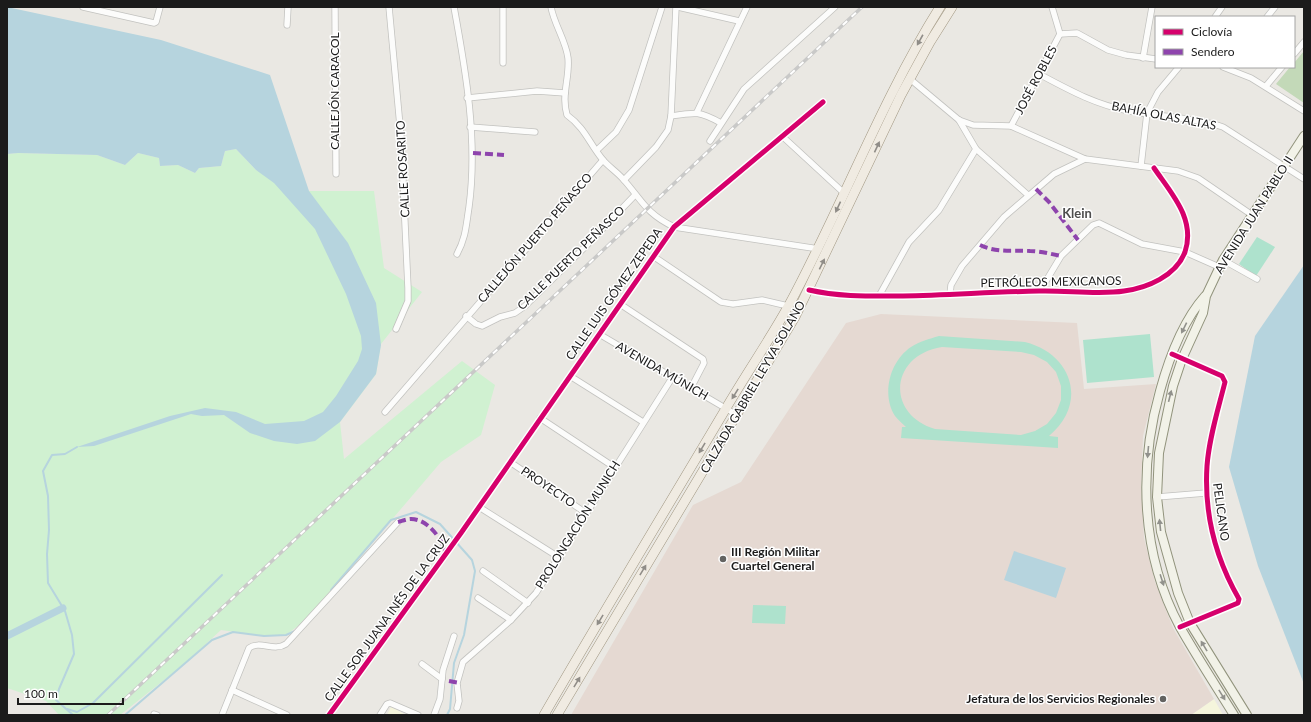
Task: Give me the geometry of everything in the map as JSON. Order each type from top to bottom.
[{"type":"main road","name":"CALZADA GABRIEL LEYVA SOLANO","points":[[544,715],[726,408],[771,337],[819,249],[920,38],[940,7]]},
{"type":"main road","name":"CALZADA GABRIEL LEYVA SOLANO","points":[[556,715],[796,317],[910,79],[952,7]]},
{"type":"main road","name":"AVENIDA JUAN PABLO II","points":[[1247,715],[1190,622],[1178,593],[1166,554],[1157,497],[1161,438],[1173,386],[1182,359],[1203,313],[1206,296],[1221,264],[1304,136]]},
{"type":"main road","name":"AVENIDA JUAN PABLO II","points":[[1206,296],[1194,309],[1172,354],[1154,413],[1148,448],[1146,500],[1149,531],[1158,569],[1180,627],[1234,715]]},
{"type":"street","points":[[83,7],[154,23],[156,22],[160,7]]},
{"type":"street","points":[[286,25],[288,7]]},
{"type":"street","name":"CALLEJÓN CARACOL","points":[[335,7],[336,174]]},
{"type":"street","name":"CALLE ROSARITO","points":[[389,7],[401,137],[408,288],[408,301],[396,329]]},
{"type":"street","points":[[454,7],[460,40],[473,153],[473,178],[465,238],[457,254]]},
{"type":"street","points":[[503,7],[503,63]]},
{"type":"street","points":[[551,7],[555,25],[568,57],[565,93],[567,114],[579,123],[603,160],[624,180],[646,209],[656,217],[674,227],[819,249]]},
{"type":"street","points":[[597,150],[616,132],[629,110],[662,7]]},
{"type":"street","points":[[624,180],[656,147],[668,130],[671,116],[677,7],[739,21]]},
{"type":"street","points":[[697,112],[739,21],[747,7]]},
{"type":"street","points":[[710,141],[748,84],[835,7]]},
{"type":"street","points":[[1052,7],[1060,34],[1076,33],[1108,50],[1126,55],[1155,59]]},
{"type":"street","points":[[1143,58],[1152,7]]},
{"type":"street","points":[[1216,16],[1222,7]]},
{"type":"street","points":[[1266,7],[1274,8]]},
{"type":"street","points":[[1268,16],[1274,8]]},
{"type":"street","name":"JOSÉ ROBLES","points":[[1012,126],[1060,34]]},
{"type":"street","points":[[1295,53],[1304,42]]},
{"type":"street","points":[[1141,166],[1147,114],[1158,92],[1178,68]]},
{"type":"street","points":[[1226,68],[1251,78],[1266,86],[1304,111]]},
{"type":"street","points":[[1266,86],[1281,68]]},
{"type":"street","name":"BAHÍA OLAS ALTAS","points":[[1039,74],[1091,101],[1111,107],[1147,114],[1201,121],[1223,127],[1304,180]]},
{"type":"street","points":[[910,79],[959,120],[972,125],[1012,126],[1085,159],[1178,171],[1198,178],[1252,215]]},
{"type":"street","points":[[467,98],[537,91],[565,93]]},
{"type":"street","name":"CALLE LUIS GÓMEZ ZEPEDA","points":[[461,533],[598,334],[674,227],[823,102]]},
{"type":"street","points":[[671,116],[697,112],[721,123]]},
{"type":"street","points":[[959,120],[976,149],[1028,195]]},
{"type":"street","points":[[470,127],[535,132]]},
{"type":"street","points":[[782,136],[845,194]]},
{"type":"street","points":[[879,296],[909,242],[939,210],[976,149]]},
{"type":"street","points":[[950,294],[952,285],[962,266],[990,232],[1028,195],[1054,174],[1085,159]]},
{"type":"street","name":"CALLEJÓN PUERTO PEÑASCO","points":[[385,412],[466,316],[603,160]]},
{"type":"street","name":"PETRÓLEOS MEXICANOS","points":[[809,290],[835,295],[879,296],[1040,291],[1124,291],[1145,286],[1164,278],[1173,270],[1184,252],[1188,236],[1186,221],[1182,210],[1154,168]]},
{"type":"street","name":"CALLE PUERTO PEÑASCO","points":[[466,316],[476,324],[482,326],[500,317],[515,313],[525,306],[584,249],[635,195]]},
{"type":"street","points":[[1040,291],[1061,256],[1095,224],[1103,224],[1131,240],[1142,244],[1184,252],[1221,264],[1257,279]]},
{"type":"street","points":[[653,256],[721,302],[733,304],[762,300],[788,306]]},
{"type":"street","points":[[620,304],[703,359],[704,363],[691,388]]},
{"type":"street","name":"AVENIDA MÚNICH","points":[[598,334],[737,415]]},
{"type":"street","name":"PELICANO","points":[[1172,354],[1222,376],[1225,382],[1210,443],[1206,493],[1218,557],[1239,601],[1190,622]]},
{"type":"street","points":[[570,376],[642,422]]},
{"type":"street","name":"PROLONGACIÓN MUNICH","points":[[457,708],[459,701],[458,680],[461,667],[466,658],[511,620],[528,603],[560,558],[642,422],[672,378]]},
{"type":"street","points":[[540,418],[614,467]]},
{"type":"street","name":"PROYECTO","points":[[510,462],[586,513]]},
{"type":"street","points":[[1157,497],[1206,493]]},
{"type":"street","points":[[479,507],[560,558]]},
{"type":"street","points":[[222,715],[249,648],[254,645],[278,648],[286,644],[398,522]]},
{"type":"street","name":"CALLE SOR JUANA INÉS DE LA CRUZ","points":[[330,715],[461,533]]},
{"type":"street","points":[[484,571],[528,603]]},
{"type":"street","points":[[478,598],[511,620]]},
{"type":"street","points":[[609,606],[618,611]]},
{"type":"street","points":[[1180,627],[1190,622]]},
{"type":"street","points":[[434,715],[440,699],[444,664],[454,636]]},
{"type":"street","points":[[422,664],[442,679]]},
{"type":"street","points":[[232,690],[287,715]]},
{"type":"street","points":[[380,715],[387,704],[390,703],[418,715]]},
{"type":"shaded area","points":[[1304,51],[1304,103],[1276,84],[1289,68],[1295,68],[1295,62]]},
{"type":"shaded area","points":[[236,149],[256,170],[309,191],[374,191],[384,268],[422,292],[381,344],[376,374],[340,422],[344,459],[462,361],[495,385],[481,435],[441,462],[307,619],[286,635],[264,636],[221,630],[183,665],[120,715],[59,715],[46,701],[7,688],[7,154],[97,155],[125,165],[138,153],[159,158],[160,166],[178,165],[195,173],[199,168],[221,166],[225,151]]},
{"type":"shaded area","points":[[881,314],[1077,323],[1084,389],[1156,384],[1143,436],[1141,488],[1144,538],[1155,582],[1173,628],[1214,699],[1191,715],[571,715],[693,505],[741,482],[846,323]]},
{"type":"shaded area","points":[[1214,699],[1223,715],[1191,715]]},
{"type":"shaded area","points":[[391,707],[406,715],[387,715]]},
{"type":"green space","points":[[1257,237],[1275,247],[1256,276],[1239,264]]},
{"type":"green space","points":[[1150,334],[1154,377],[1087,383],[1083,340]]},
{"type":"green space","points":[[939,336],[1025,342],[1041,348],[1054,357],[1064,369],[1070,382],[1071,395],[1068,410],[1061,423],[1049,436],[1058,437],[1058,448],[901,438],[902,427],[906,427],[895,416],[889,398],[888,388],[893,369],[904,353],[911,347]],"holes":[[[942,347],[1021,352],[1034,355],[1047,362],[1056,372],[1061,386],[1061,400],[1056,413],[1047,424],[1035,431],[1021,435],[935,429],[919,421],[908,411],[902,399],[900,385],[904,373],[912,361],[925,352]]]},
{"type":"green space","points":[[753,605],[786,606],[785,624],[752,623]]},
{"type":"water","points":[[7,7],[161,40],[270,75],[309,191],[348,243],[376,303],[381,345],[376,374],[340,422],[315,441],[297,444],[274,441],[250,433],[224,415],[202,416],[191,414],[94,446],[77,447],[170,416],[205,408],[236,412],[265,424],[304,421],[323,412],[336,396],[358,361],[362,349],[361,336],[346,294],[315,229],[274,183],[256,170],[236,149],[225,151],[221,166],[199,168],[195,173],[178,165],[160,166],[159,158],[138,153],[125,165],[97,155],[7,154]]},
{"type":"water","points":[[1304,265],[1304,684],[1258,566],[1229,467],[1255,336]]},
{"type":"water","points":[[1014,551],[1066,568],[1056,598],[1004,580]]},
{"type":"waterway","points":[[73,715],[56,700],[59,689],[74,654],[72,635],[65,611],[48,583],[48,496],[43,471],[52,455],[65,454],[77,447]]},
{"type":"waterway","points":[[331,590],[391,520],[416,512],[440,524],[472,560],[475,571],[464,635],[454,663],[450,709],[447,715]]},
{"type":"waterway","points":[[67,709],[77,712],[93,703],[222,575]]},
{"type":"waterway","points":[[7,636],[63,608]]},
{"type":"waterway","points":[[125,715],[212,640],[233,632],[264,636],[286,635],[295,631]]},
{"type":"railway","points":[[108,715],[862,7]]},
{"type":"marked path","points":[[473,153],[504,155]]},
{"type":"marked path","points":[[1036,189],[1049,202],[1078,240]]},
{"type":"marked path","points":[[980,245],[986,248],[1004,251],[1034,251],[1061,256]]},
{"type":"marked path","points":[[398,522],[411,519],[423,522],[438,536],[446,553]]},
{"type":"marked path","points":[[449,681],[460,683]]},
{"type":"cycle path","points":[[329,715],[461,533],[674,227],[823,102]]},
{"type":"cycle path","points":[[809,290],[844,295],[867,296],[1039,291],[1104,293],[1124,291],[1151,284],[1175,268],[1185,252],[1188,240],[1185,218],[1180,207],[1154,168]]},
{"type":"cycle path","points":[[1172,354],[1222,376],[1225,382],[1214,424],[1208,456],[1208,501],[1213,535],[1218,552],[1239,599],[1238,603],[1180,627]]},
{"type":"place","name":"III Región Militar Cuartel General","points":[[723,559]]},
{"type":"place","name":"Jefatura de los Servicios Regionales","points":[[1163,699]]},
{"type":"district","name":"Klein","points":[[1077,213]]}]
